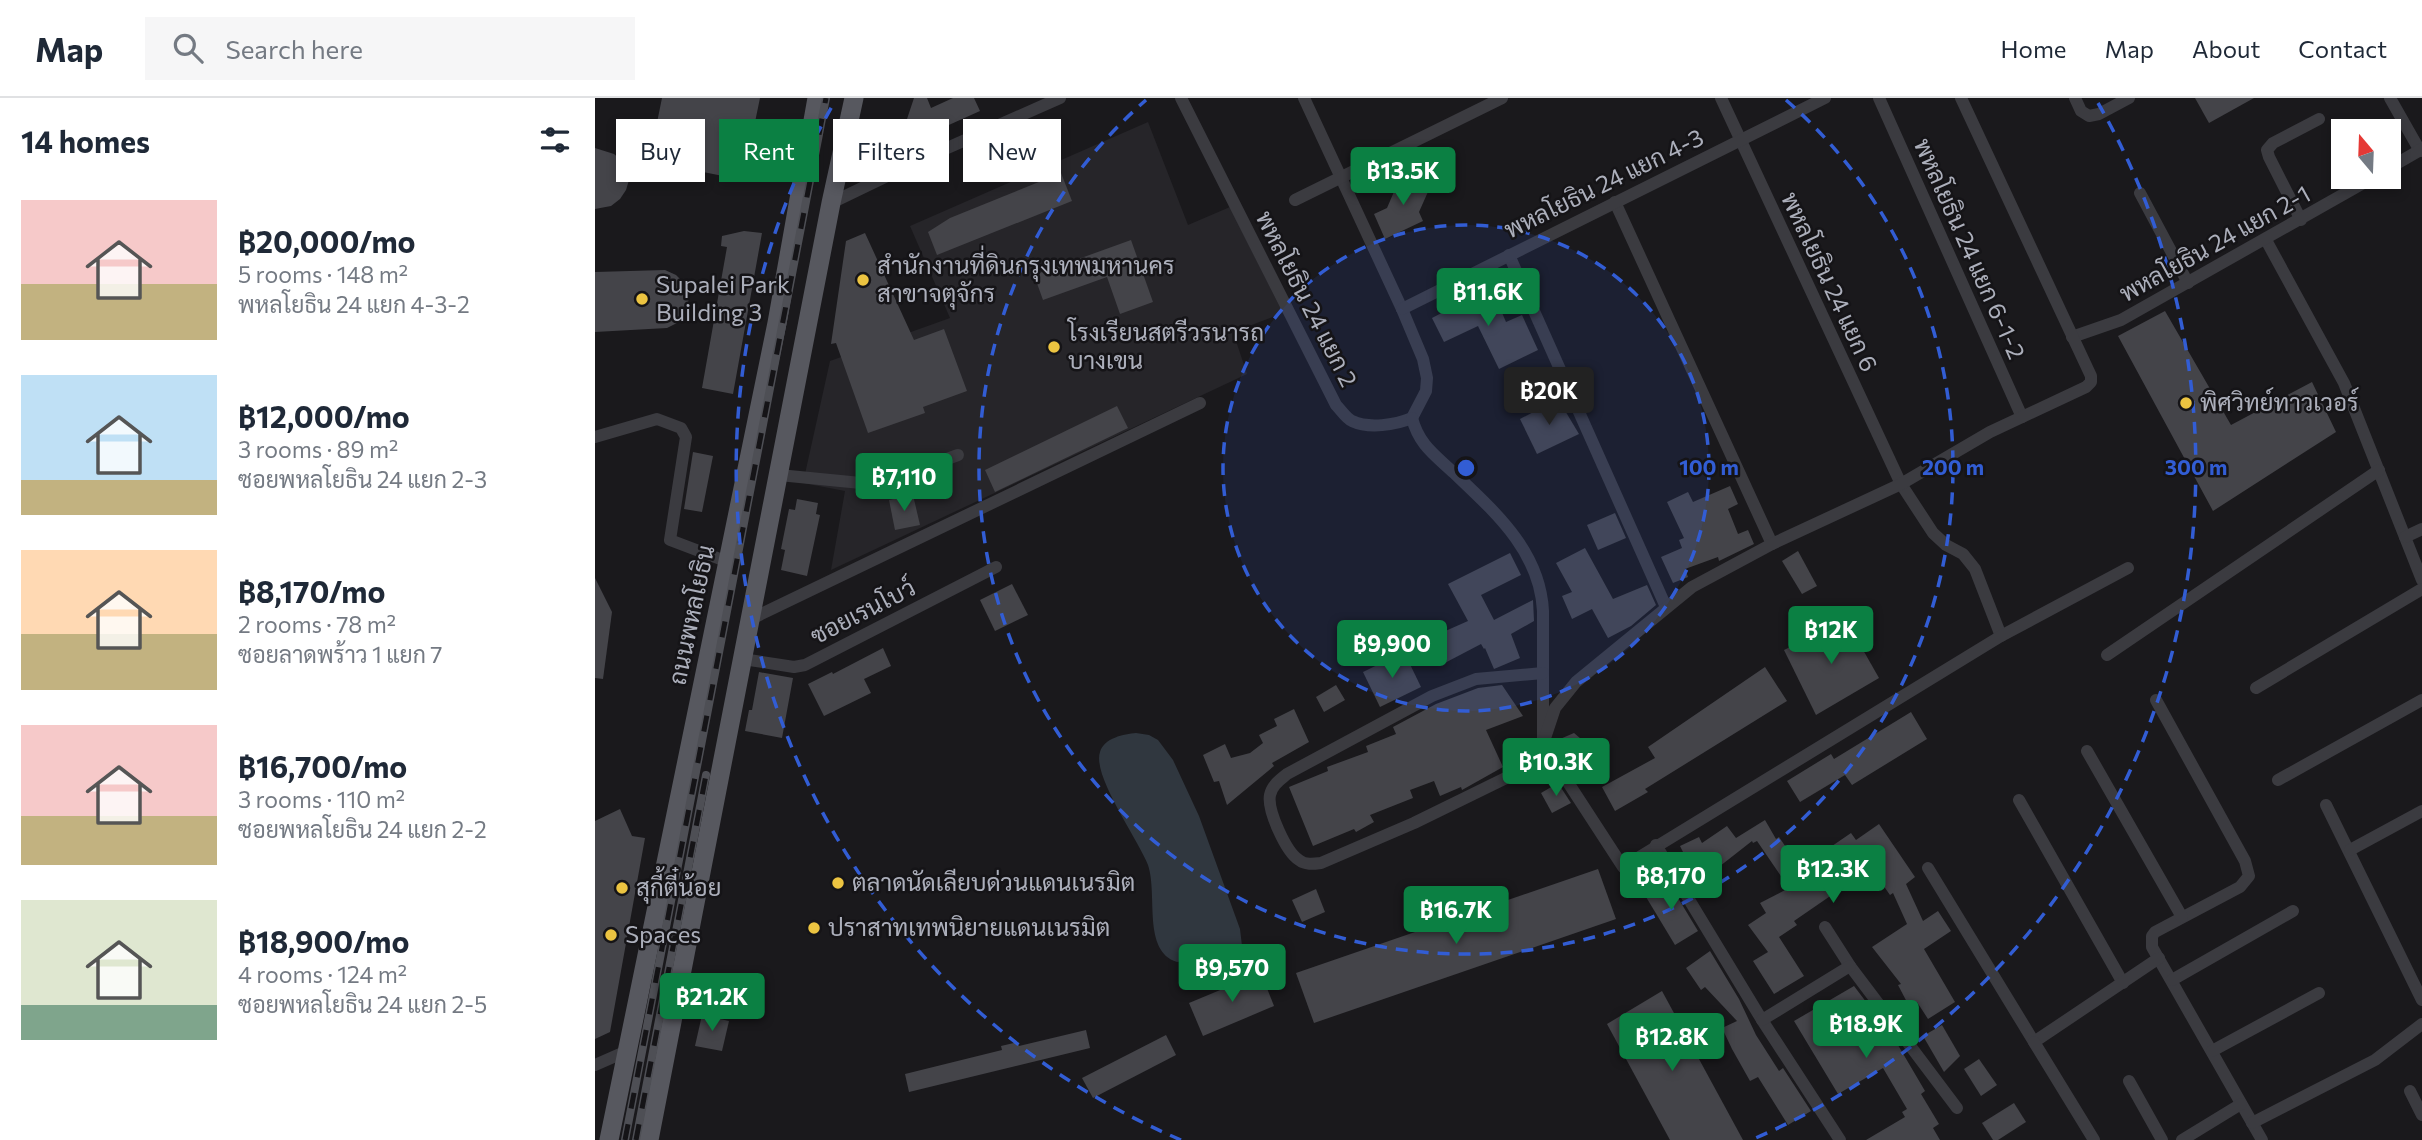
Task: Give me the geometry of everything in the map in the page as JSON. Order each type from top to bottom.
[{"type":"main road","name":"ถนนพหลโยธิน","points":[[609,1140],[777,323],[817,98]]},
{"type":"main road","points":[[649,1140],[831,203],[854,98]]},
{"type":"main road","points":[[798,201],[831,203]]},
{"type":"street","points":[[831,203],[1060,98]]},
{"type":"street","name":"พหลโยธิน 24 แยก 2","points":[[1181,98],[1336,405],[1351,420],[1368,425],[1384,425],[1412,418]]},
{"type":"street","points":[[1304,98],[1423,359],[1427,378],[1426,391],[1412,418],[1422,444],[1501,518],[1524,549],[1542,595],[1543,744],[1623,867],[2001,636],[2128,568]]},
{"type":"street","points":[[1295,200],[1502,98]]},
{"type":"street","name":"พหลโยธิน 24 แยก 6","points":[[1721,98],[1901,484],[1933,533],[1946,545],[1963,554],[1975,569],[2001,636]]},
{"type":"street","name":"พหลโยธิน 24 แยก 4-3","points":[[1402,309],[1825,98]]},
{"type":"street","name":"พหลโยธิน 24 แยก 6-1-2","points":[[1879,98],[2022,417]]},
{"type":"street","points":[[1543,673],[1476,679],[1432,696],[1287,774],[1276,783],[1270,800],[1286,844],[1299,860],[1308,864],[1321,863],[1414,823],[1513,775],[1523,768],[1543,744],[1555,708],[1576,682],[1692,587],[1772,544],[1901,484],[1990,432],[2086,387],[2091,382],[2091,376],[1961,98]]},
{"type":"street","points":[[2075,98],[2081,111],[2089,116],[2099,114],[2129,98]]},
{"type":"street","points":[[2390,98],[2421,150],[2401,161]]},
{"type":"street","points":[[2301,220],[2267,150],[2273,143],[2319,119]]},
{"type":"street","name":"พหลโยธิน 24 แยก 2-1","points":[[2072,337],[2121,320],[2354,189]]},
{"type":"street","points":[[2140,193],[2188,283]]},
{"type":"street","points":[[1615,202],[1772,544]]},
{"type":"street","points":[[2266,240],[2344,383],[2422,580]]},
{"type":"street","points":[[1509,254],[1665,607]]},
{"type":"street","points":[[751,619],[1199,403]]},
{"type":"street","points":[[595,437],[657,419],[681,428],[686,437],[670,540],[728,562]]},
{"type":"street","points":[[779,475],[871,484],[958,455]]},
{"type":"street","points":[[2107,655],[2379,470]]},
{"type":"street","points":[[2405,537],[2422,529]]},
{"type":"street","name":"ซอยเรนโบว์","points":[[743,659],[794,667],[805,666],[996,567]]},
{"type":"street","points":[[2256,688],[2422,589]]},
{"type":"street","points":[[2155,700],[2248,868],[2249,876],[2240,887],[2155,932],[2152,936],[2152,947],[2262,1140]]},
{"type":"street","points":[[2279,780],[2422,700]]},
{"type":"street","points":[[2087,751],[2182,917]]},
{"type":"street","points":[[2019,800],[2123,983]]},
{"type":"street","points":[[2326,806],[2422,1000]]},
{"type":"street","points":[[2350,850],[2422,811]]},
{"type":"street","points":[[1656,845],[1762,1020],[1840,1140]]},
{"type":"street","points":[[1928,868],[2094,1140]]},
{"type":"street","points":[[2172,980],[2293,911]]},
{"type":"street","points":[[1825,926],[1850,966],[1957,1108]]},
{"type":"street","points":[[2034,1042],[2159,958]]},
{"type":"street","points":[[1762,1020],[1850,966]]},
{"type":"street","points":[[2213,1051],[2319,993]]},
{"type":"street","points":[[2252,1123],[2375,1060],[2422,1024]]},
{"type":"street","points":[[595,1065],[627,1051]]},
{"type":"street","points":[[2129,1081],[2162,1140]]},
{"type":"street","points":[[2410,1091],[2422,1115]]},
{"type":"street","points":[[2182,1140],[2241,1104]]},
{"type":"shaded area","name":"โรงเรียนสตรีวรนารถ บางเขน","points":[[1148,122],[1188,225],[1230,207],[1283,313],[1233,332],[1247,374],[831,570],[845,491],[803,483],[830,361],[950,318],[910,226],[1011,182],[1061,182],[1061,160]]},
{"type":"shaded area","points":[[1136,733],[1158,740],[1173,760],[1199,816],[1240,929],[1242,946],[1236,954],[1177,962],[1166,956],[1159,946],[1153,921],[1148,865],[1117,808],[1099,763],[1100,752],[1106,743],[1120,736]]},
{"type":"building","points":[[662,98],[760,98],[756,119],[719,119],[719,175],[705,172],[705,119],[658,119]]},
{"type":"building","points":[[914,98],[927,98],[931,108],[953,98],[974,98],[980,111],[949,125],[949,119],[907,119]]},
{"type":"building","points":[[2195,98],[2254,98],[2209,123]]},
{"type":"building","points":[[595,148],[616,156],[616,182],[628,182],[620,199],[611,206],[595,209]]},
{"type":"building","points":[[1061,173],[1072,201],[937,255],[928,232],[950,218],[1039,182],[1061,182]]},
{"type":"building","points":[[1402,173],[1431,185],[1419,212],[1423,221],[1385,239],[1374,214],[1387,208]]},
{"type":"building","points":[[744,231],[762,233],[733,394],[702,388],[727,247],[721,246],[722,236]]},
{"type":"building","points":[[865,233],[914,340],[944,329],[967,391],[923,407],[925,413],[868,433],[836,343],[831,344],[846,241]]},
{"type":"building","points":[[1131,240],[1153,302],[1120,314],[1107,277],[1043,300],[1034,275]]},
{"type":"building","name":"Supalei Park Building 3","points":[[665,270],[684,283],[689,294],[684,315],[677,323],[667,328],[595,332],[595,272]]},
{"type":"building","points":[[1491,287],[1506,322],[1522,315],[1538,350],[1499,369],[1478,326],[1444,342],[1432,318]]},
{"type":"building","name":"พิศวิทย์ทาวเวอร์","points":[[2165,311],[2231,425],[2312,382],[2336,432],[2213,511],[2118,336]]},
{"type":"building","points":[[1558,399],[1579,434],[1537,454],[1520,419]]},
{"type":"building","points":[[1117,406],[1128,428],[995,492],[985,470]]},
{"type":"building","points":[[693,452],[713,456],[702,512],[684,509]]},
{"type":"building","points":[[1730,486],[1738,504],[1728,509],[1738,534],[1748,530],[1754,544],[1719,561],[1718,557],[1685,569],[1688,577],[1673,583],[1661,557],[1682,548],[1679,540],[1684,538],[1667,502],[1688,492],[1693,502]]},
{"type":"building","points":[[913,495],[920,525],[895,530],[889,500]]},
{"type":"building","points":[[797,499],[818,503],[816,514],[820,515],[807,576],[781,570],[785,550],[781,549],[789,509],[795,510]]},
{"type":"building","points":[[1615,513],[1626,538],[1598,550],[1587,525]]},
{"type":"building","points":[[1585,548],[1613,599],[1647,585],[1656,605],[1631,626],[1608,638],[1592,609],[1572,619],[1562,596],[1572,592],[1556,563]]},
{"type":"building","points":[[1798,551],[1817,586],[1802,594],[1782,561]]},
{"type":"building","points":[[1510,553],[1521,575],[1481,595],[1494,620],[1533,600],[1534,621],[1511,634],[1520,658],[1494,669],[1481,644],[1439,666],[1425,640],[1468,621],[1448,584]]},
{"type":"building","points":[[595,578],[612,612],[603,679],[595,678]]},
{"type":"building","points":[[1012,584],[1028,615],[995,631],[980,600]]},
{"type":"building","points":[[1846,620],[1879,678],[1816,715],[1784,650]]},
{"type":"building","points":[[883,648],[891,666],[864,679],[871,693],[824,716],[808,684]]},
{"type":"building","points":[[1404,652],[1421,687],[1380,707],[1363,672]]},
{"type":"building","points":[[1765,667],[1787,701],[1645,789],[1648,792],[1615,811],[1602,787],[1655,758],[1648,747]]},
{"type":"building","points":[[759,672],[793,678],[782,738],[745,731]]},
{"type":"building","points":[[1336,685],[1345,700],[1324,712],[1316,697]]},
{"type":"building","points":[[1502,685],[1523,716],[1486,730],[1503,767],[1462,790],[1461,787],[1440,796],[1434,781],[1410,790],[1413,798],[1370,815],[1374,822],[1356,832],[1354,829],[1313,846],[1289,787],[1328,771],[1327,767],[1368,752],[1366,746],[1396,734],[1393,727],[1436,704],[1478,688]]},
{"type":"building","points":[[1294,709],[1309,742],[1272,763],[1274,766],[1227,805],[1219,781],[1214,782],[1203,755],[1225,744],[1231,758],[1250,753],[1263,743],[1259,735],[1277,726],[1274,719]]},
{"type":"building","points":[[1911,712],[1927,739],[1852,785],[1845,775],[1800,802],[1787,781],[1831,754],[1834,759]]},
{"type":"building","points":[[1574,733],[1594,750],[1571,762],[1560,739]]},
{"type":"building","points":[[1558,783],[1571,803],[1552,813],[1541,793]]},
{"type":"building","name":"Spaces","points":[[620,809],[632,836],[645,838],[610,1032],[595,1039],[595,821]]},
{"type":"building","points":[[1765,820],[1776,839],[1779,837],[1800,868],[1851,833],[1856,840],[1879,824],[1915,877],[1906,884],[1923,921],[1938,911],[1951,931],[1924,949],[1955,1002],[1928,1019],[1917,1002],[1909,1006],[1898,985],[1901,984],[1872,947],[1907,924],[1893,893],[1890,895],[1871,868],[1794,921],[1797,925],[1779,937],[1804,976],[1774,994],[1753,961],[1768,952],[1748,925],[1766,913],[1760,903],[1789,888],[1757,841],[1752,841],[1715,870],[1717,873],[1690,884],[1681,869],[1689,864],[1680,846],[1699,837],[1702,843],[1727,826],[1736,838]]},
{"type":"building","points":[[1598,869],[1616,919],[1314,1023],[1296,973]]},
{"type":"building","points":[[1666,878],[1698,931],[1675,945],[1643,892]]},
{"type":"building","points":[[1316,889],[1325,912],[1302,922],[1292,900]]},
{"type":"building","points":[[1710,951],[1739,999],[1756,1035],[1779,1071],[1783,1068],[1811,1111],[1788,1125],[1758,1077],[1750,1081],[1732,1049],[1722,1028],[1737,1021],[1705,987],[1701,990],[1686,968]]},
{"type":"building","points":[[1261,973],[1274,1006],[1203,1036],[1189,1003]]},
{"type":"building","points":[[1854,986],[1895,1040],[1925,1091],[1921,1094],[1939,1124],[1933,1128],[1940,1140],[1866,1140],[1905,1117],[1902,1112],[1907,1109],[1883,1068],[1838,1094],[1794,1021]]},
{"type":"building","points":[[1662,991],[1743,1140],[1670,1140],[1607,1024]]},
{"type":"building","points":[[702,1015],[729,1021],[722,1051],[695,1046]]},
{"type":"building","points":[[1942,1025],[1960,1056],[1944,1072],[1923,1036]]},
{"type":"building","points":[[1086,1030],[1090,1048],[909,1092],[905,1074],[1002,1050],[1001,1046],[1018,1042],[1019,1046]]},
{"type":"building","points":[[1166,1035],[1176,1055],[1093,1098],[1082,1078]]},
{"type":"building","points":[[1979,1059],[1997,1085],[1981,1096],[1964,1069]]},
{"type":"building","points":[[2014,1103],[2026,1122],[1998,1140],[1993,1140],[1982,1123]]},
{"type":"railway","points":[[625,1140],[826,98]]},
{"type":"railway","points":[[636,1140],[706,775]]},
{"type":"place","name":"สำนักงานที่ดินกรุงเทพมหานคร สาขาจตุจักร","points":[[863,280]]},
{"type":"place","name":"Supalei Park Building 3","points":[[642,299]]},
{"type":"place","name":"โรงเรียนสตรีวรนารถ บางเขน","points":[[1054,347]]},
{"type":"place","name":"พิศวิทย์ทาวเวอร์","points":[[2186,403]]},
{"type":"place","name":"ตลาดนัดเลียบด่วนแดนเนรมิต","points":[[838,883]]},
{"type":"place","name":"สุกี้ตี๋น้อย","points":[[622,888]]},
{"type":"place","name":"ปราสาทเทพนิยายแดนเนรมิต","points":[[814,928]]},
{"type":"place","name":"Spaces","points":[[611,935]]}]
